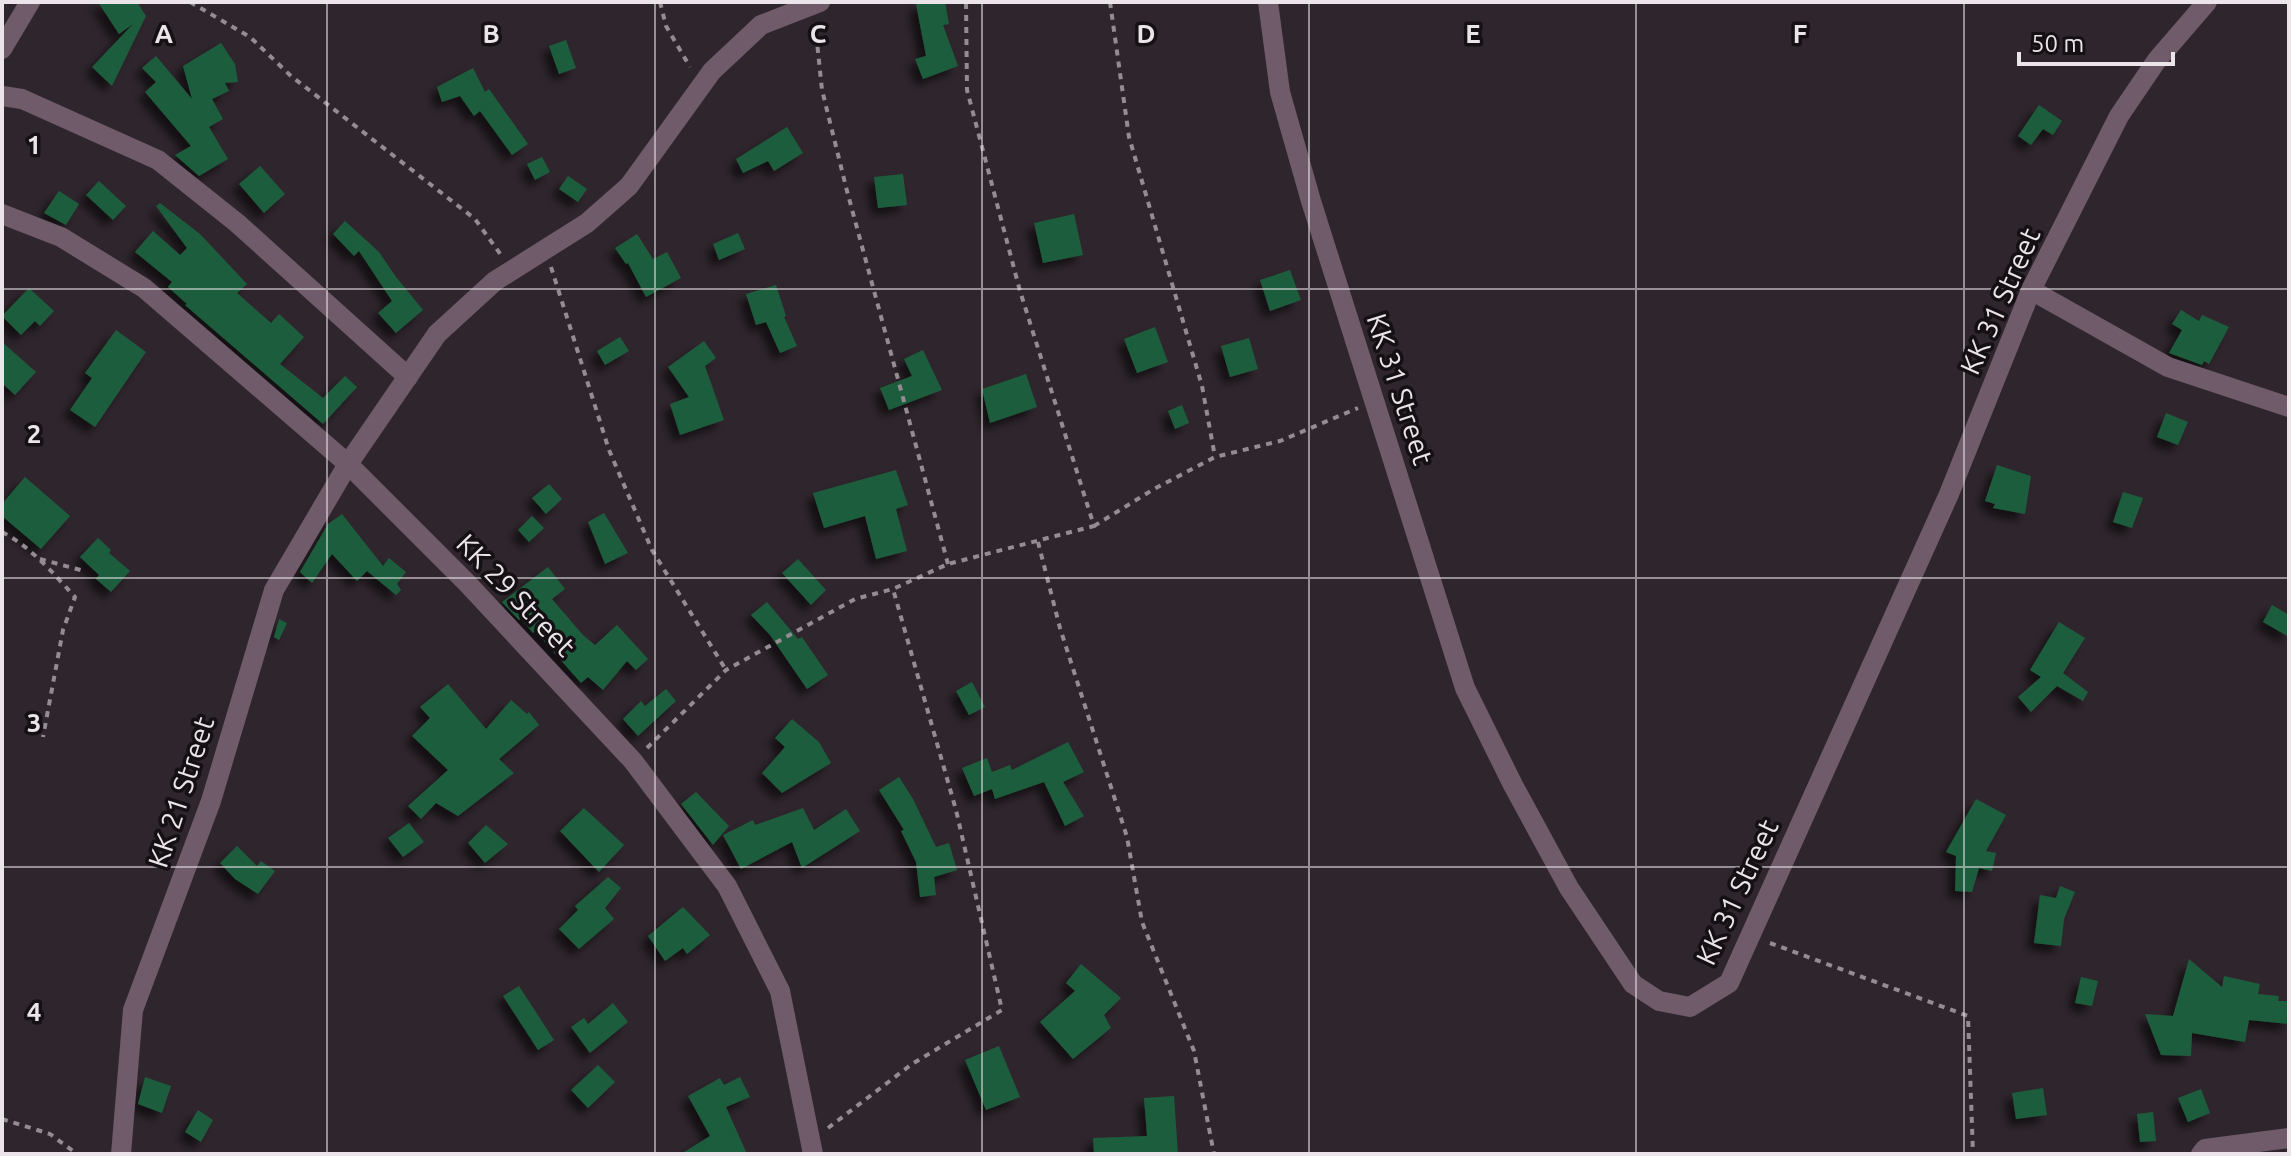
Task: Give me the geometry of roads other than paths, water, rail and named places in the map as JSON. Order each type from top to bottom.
[{"type":"street","points":[[2,49],[30,2]]},
{"type":"street","name":"KK 31 Street","points":[[1268,2],[1280,92],[1311,201],[1465,688],[1569,888],[1633,984],[1659,1001],[1690,1007],[1729,983],[1949,494],[2031,290],[2119,116],[2157,60],[2207,2]]},
{"type":"street","name":"KK 21 Street","points":[[121,1154],[133,1010],[211,801],[274,590],[348,464],[437,334],[495,281],[587,223],[629,186],[712,71],[761,25],[816,3]]},
{"type":"street","points":[[2,96],[22,99],[158,160],[237,223],[408,377]]},
{"type":"street","name":"KK 29 Street","points":[[2,214],[61,237],[144,288],[348,464],[467,583],[633,761],[727,886],[780,991],[812,1148]]},
{"type":"street","points":[[2031,290],[2168,367],[2240,388],[2289,407]]},
{"type":"street","points":[[2201,1154],[2205,1149],[2289,1138]]}]
